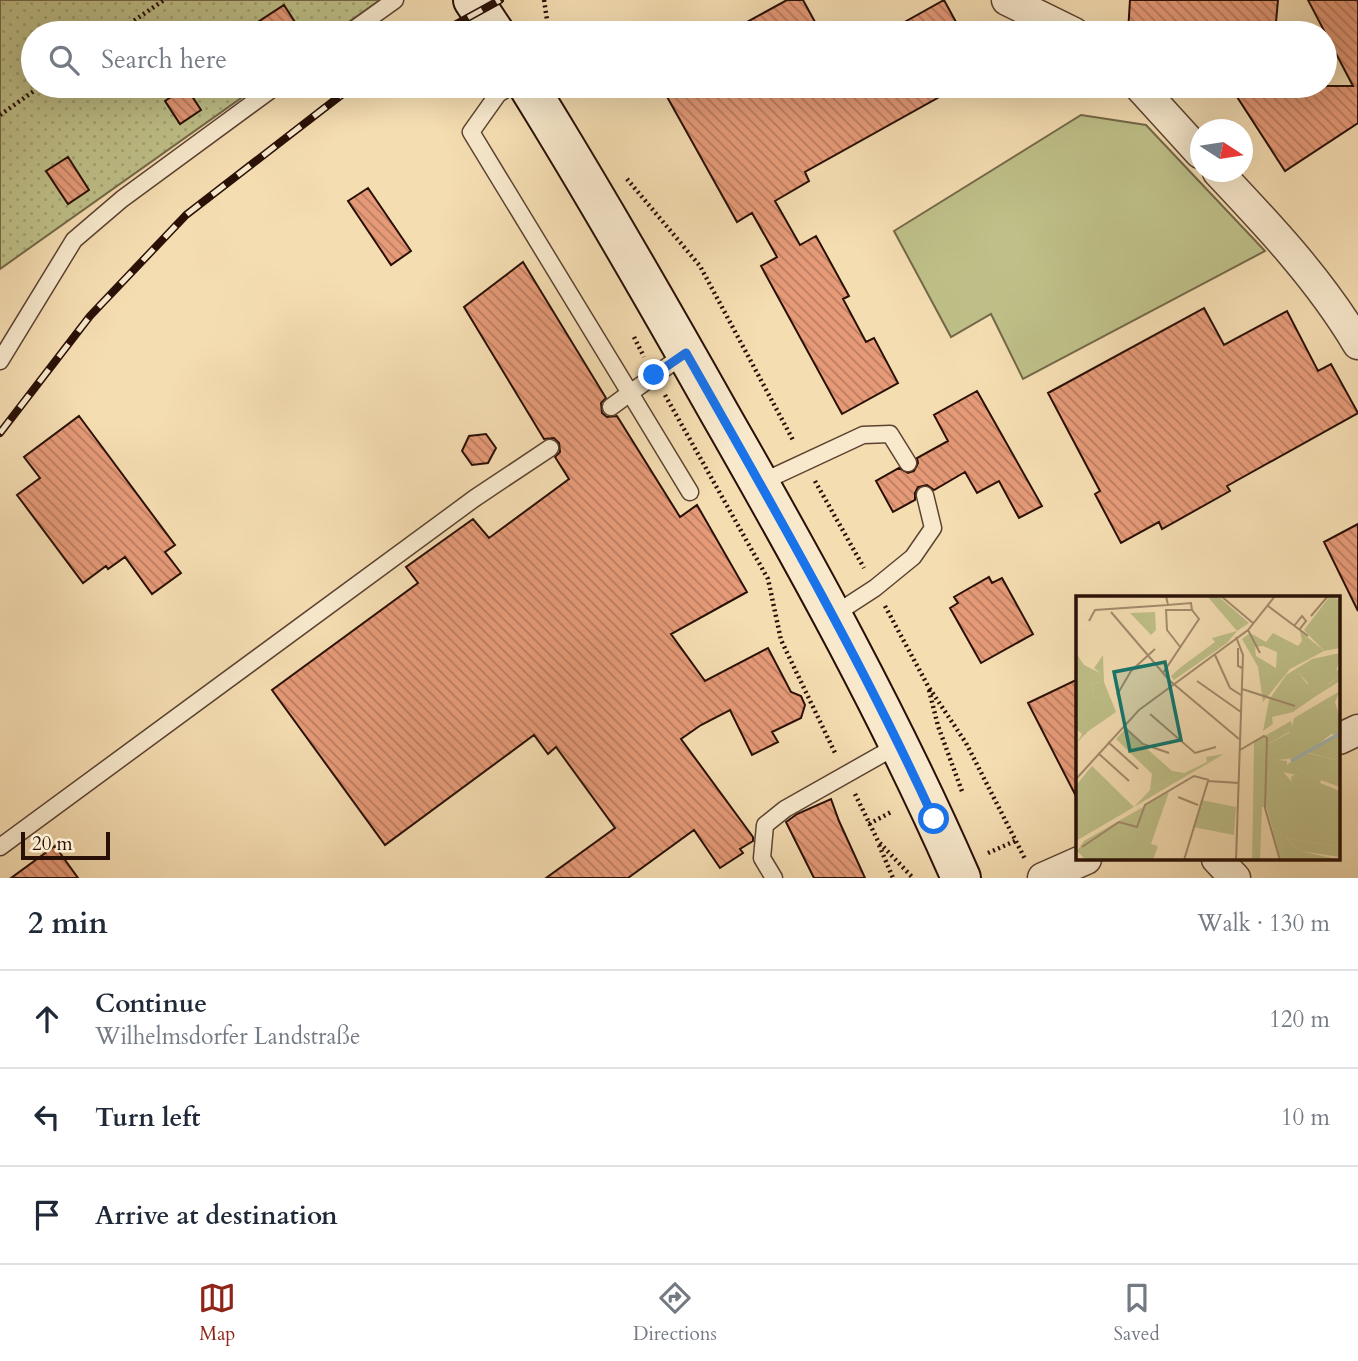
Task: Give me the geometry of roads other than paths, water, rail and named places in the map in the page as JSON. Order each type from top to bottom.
[{"type":"main road","points":[[473,0],[487,21]]},
{"type":"main road","points":[[535,98],[652,292],[760,484],[900,744],[974,866]]},
{"type":"street","points":[[1007,0],[1050,21]]},
{"type":"street","points":[[1150,98],[1190,142]]},
{"type":"street","points":[[1227,182],[1318,283],[1358,344]]},
{"type":"street","points":[[1340,739],[1358,730]]},
{"type":"street","points":[[1037,873],[1082,860]]},
{"type":"street","points":[[1218,860],[1235,878]]},
{"type":"lane","points":[[366,21],[395,0]]},
{"type":"lane","points":[[0,361],[75,240],[122,199],[260,98]]},
{"type":"lane","points":[[495,98],[471,132],[690,492]]},
{"type":"lane","points":[[611,407],[686,353]]},
{"type":"lane","points":[[760,484],[863,435],[890,434],[908,463]]},
{"type":"lane","points":[[0,847],[475,498],[550,448]]},
{"type":"lane","points":[[832,616],[875,588],[913,557],[933,528],[925,495]]},
{"type":"lane","points":[[774,878],[762,858],[765,825],[785,809],[900,744]]},
{"type":"railway","points":[[462,21],[500,0]]},
{"type":"railway","points":[[0,433],[90,316],[186,215],[337,98]]}]
